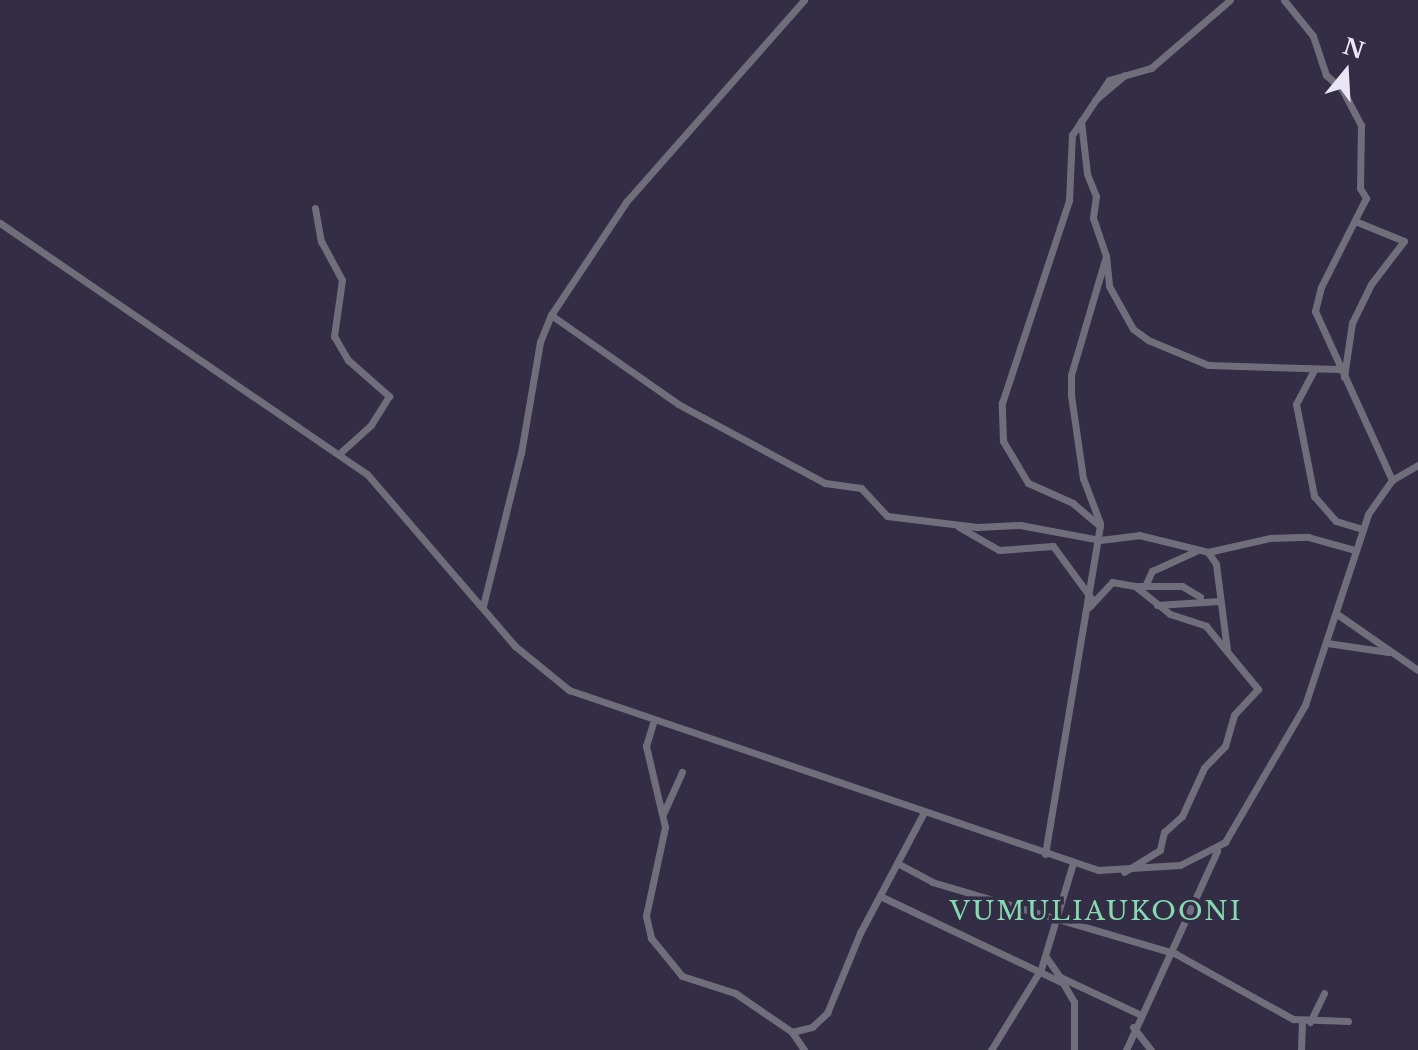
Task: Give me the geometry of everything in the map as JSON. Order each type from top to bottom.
[{"type":"street","points":[[483,606],[521,453],[540,342],[551,315],[626,202],[804,0]]},
{"type":"street","points":[[1100,523],[1028,483],[1001,433],[1004,392],[1032,328],[1043,264],[1069,200],[1070,143],[1081,120],[1109,80],[1151,68],[1230,0]]},
{"type":"street","points":[[1284,0],[1313,36],[1326,75],[1360,120],[1360,186],[1366,198],[1316,302],[1343,381],[1392,480]]},
{"type":"street","points":[[1081,120],[1097,200],[1092,216],[1106,256],[1109,286],[1142,337],[1208,365],[1338,369]]},
{"type":"street","points":[[315,208],[321,241],[342,280],[334,336],[348,360],[389,396],[371,425],[340,453]]},
{"type":"street","points":[[1343,381],[1352,323],[1371,284],[1404,241],[1355,221]]},
{"type":"street","points":[[0,223],[340,453],[392,498],[524,656],[556,681],[653,723],[1073,863],[1124,872],[1180,865],[1217,851]]},
{"type":"street","points":[[1045,854],[1100,540],[1100,523],[1083,478],[1070,380],[1106,256]]},
{"type":"street","points":[[551,315],[649,386],[791,467],[825,483],[861,488],[887,516],[950,523],[1020,525],[1100,540],[1139,535],[1208,552],[1270,538],[1308,537],[1355,550]]},
{"type":"street","points":[[1315,370],[1303,382],[1296,404],[1314,496],[1336,521],[1362,529]]},
{"type":"street","points":[[1126,1050],[1166,952],[1217,851],[1305,705],[1337,614],[1362,529],[1392,480],[1418,465]]},
{"type":"street","points":[[950,523],[999,550],[1053,546],[1090,602]]},
{"type":"street","points":[[1145,586],[1152,571],[1196,551]]},
{"type":"street","points":[[1208,552],[1216,564],[1228,652]]},
{"type":"street","points":[[1090,602],[1112,582],[1135,586],[1182,586],[1200,597],[1219,601]]},
{"type":"street","points":[[1124,872],[1160,850],[1164,832],[1182,816],[1204,768],[1225,746],[1234,715],[1257,692],[1228,652],[1200,622],[1157,605],[1135,586]]},
{"type":"street","points":[[1157,605],[1200,597]]},
{"type":"street","points":[[1337,614],[1418,670]]},
{"type":"street","points":[[1327,643],[1390,652]]},
{"type":"street","points":[[653,723],[646,746],[664,812],[662,857],[646,916],[657,949],[682,976],[735,993],[792,1032],[804,1050]]},
{"type":"street","points":[[664,812],[682,772]]},
{"type":"street","points":[[792,1032],[824,1018],[880,896],[923,814]]},
{"type":"street","points":[[897,863],[932,882],[1166,952],[1306,1022],[1348,1021]]},
{"type":"street","points":[[991,1050],[1041,969],[1073,863]]},
{"type":"street","points":[[880,896],[1041,969],[1072,994],[1074,1050]]},
{"type":"street","points":[[1046,957],[1060,977],[1139,1014]]},
{"type":"street","points":[[1301,1050],[1306,1022],[1324,993]]},
{"type":"street","points":[[1133,1027],[1151,1050]]},
{"type":"district","name":"VUMULIAUKOONI","points":[[1096,912]]}]
